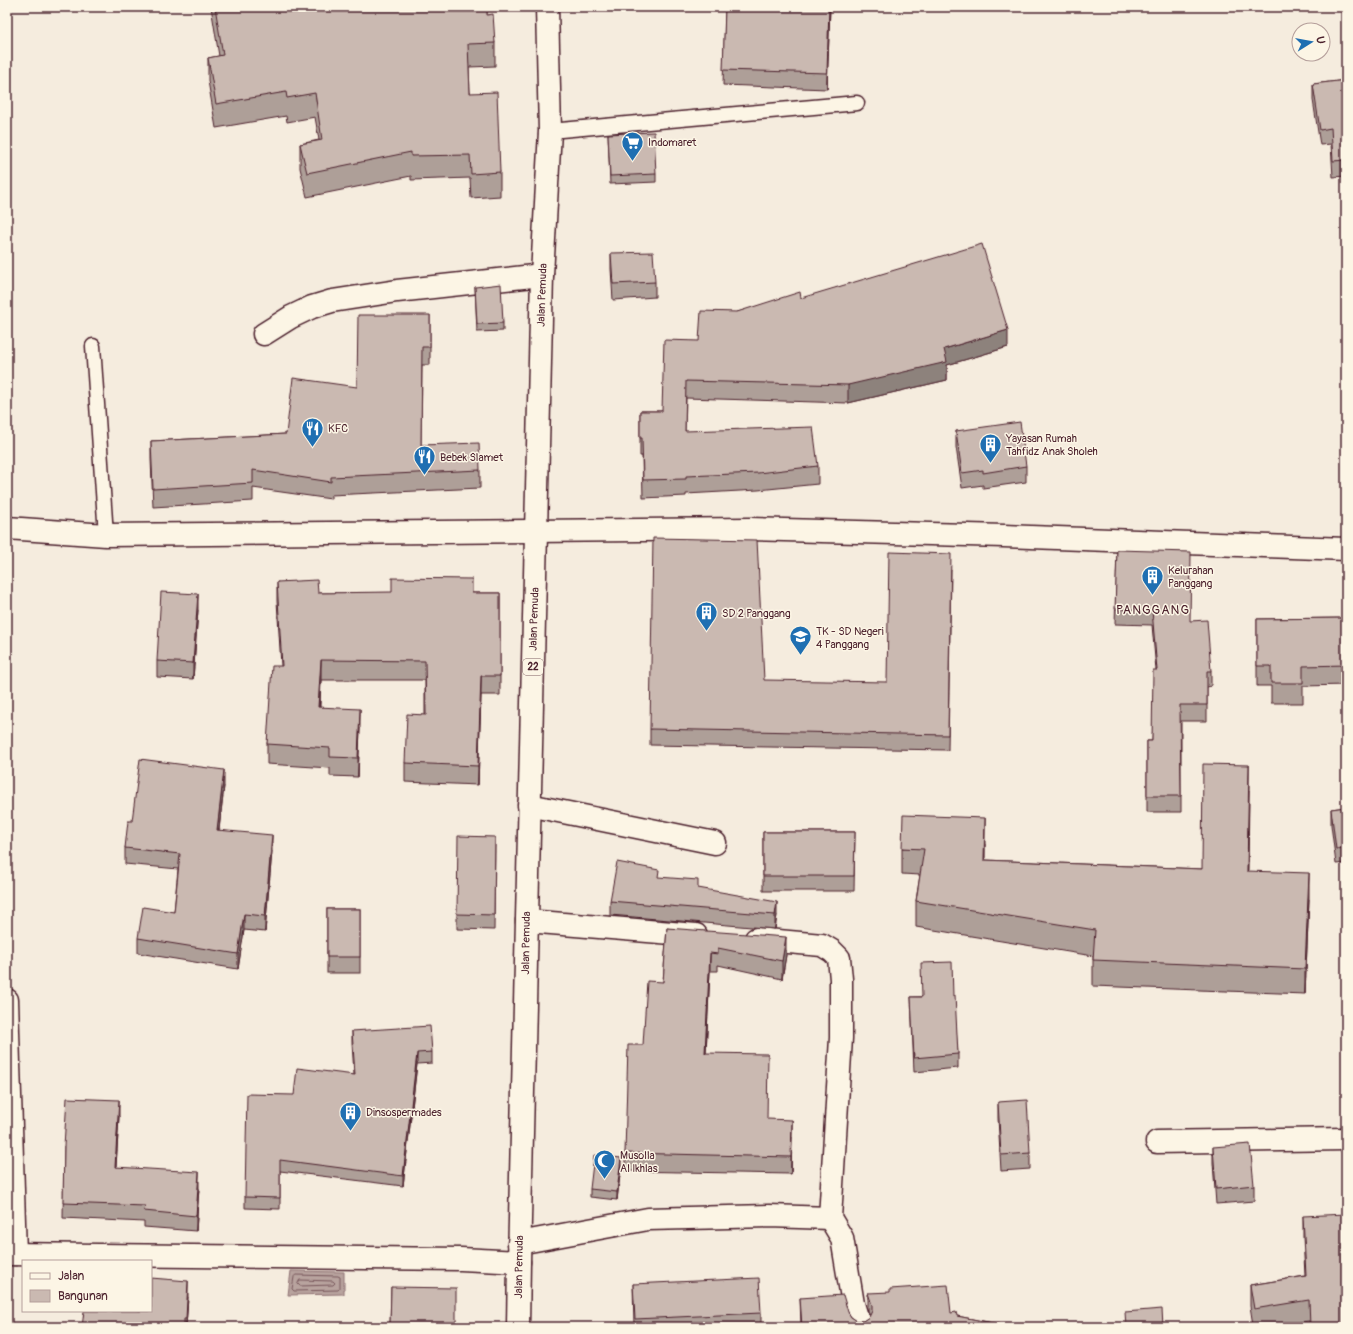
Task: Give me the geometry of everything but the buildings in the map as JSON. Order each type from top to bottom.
[{"type":"main road","name":"Jalan Pemuda","points":[[518,1327],[542,275],[550,131],[547,7]]},
{"type":"main road","points":[[264,334],[291,317],[312,307],[332,301],[397,291],[542,275]]},
{"type":"main road","points":[[7,528],[106,534],[750,529],[996,536],[1346,549]]},
{"type":"main road","points":[[529,805],[715,844]]},
{"type":"main road","points":[[527,921],[713,936]]},
{"type":"main road","points":[[736,938],[822,944],[832,950],[839,958],[841,979],[841,1038],[830,1218],[842,1238],[853,1304],[860,1327]]},
{"type":"main road","points":[[7,1000],[11,1254],[461,1259],[519,1253],[648,1220],[770,1216],[830,1218]]},
{"type":"main road","points":[[1157,1142],[1346,1139]]},
{"type":"lane","points":[[550,131],[857,103]]},
{"type":"lane","points":[[93,346],[106,534]]},
{"type":"water","points":[[291,1271],[344,1272],[344,1294],[288,1295]]},
{"type":"place","name":"Indomaret","points":[[632,162]]},
{"type":"place","name":"KFC","points":[[312,448]]},
{"type":"place","name":"Yayasan Rumah Tahfidz Anak Sholeh","points":[[991,464]]},
{"type":"place","name":"Bebek Slamet","points":[[425,476]]},
{"type":"place","name":"Kelurahan Panggang","points":[[1153,596]]},
{"type":"place","name":"SD 2 Panggang","points":[[706,632]]},
{"type":"place","name":"TK - SD Negeri 4 Panggang","points":[[801,656]]},
{"type":"place","name":"Dinsospermades","points":[[350,1132]]},
{"type":"place","name":"Musolla Al Ikhlas","points":[[605,1180]]},
{"type":"district","name":"PANGGANG","points":[[1153,610]]}]
